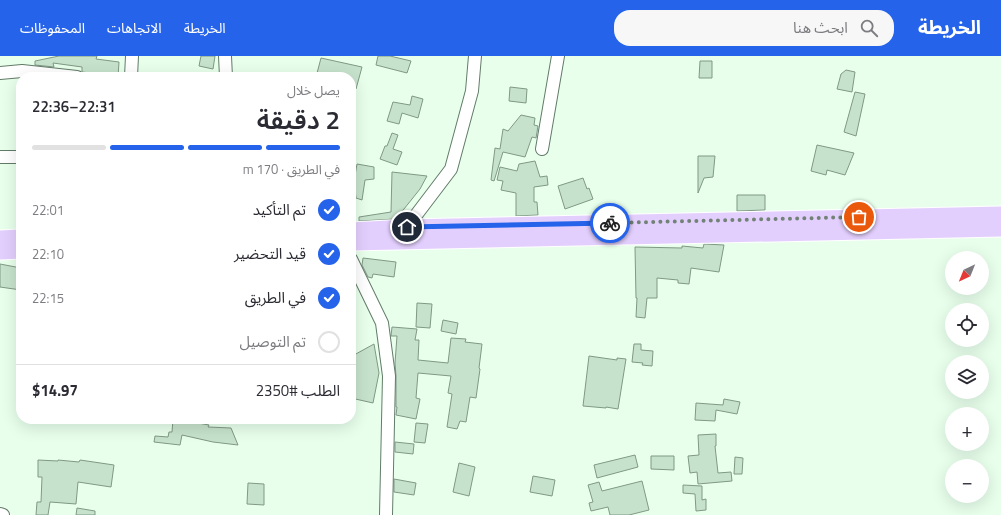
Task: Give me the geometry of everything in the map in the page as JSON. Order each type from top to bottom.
[{"type":"main road","points":[[356,230],[432,226],[1001,214]]},
{"type":"main road","points":[[432,226],[434,242]]},
{"type":"main road","points":[[356,243],[1001,229]]},
{"type":"main road","points":[[0,238],[16,237]]},
{"type":"main road","points":[[0,252],[16,251]]},
{"type":"street","points":[[131,72],[132,56]]},
{"type":"street","points":[[225,56],[226,72]]},
{"type":"street","points":[[407,227],[451,169],[472,91],[475,56]]},
{"type":"street","points":[[542,149],[558,56]]},
{"type":"street","points":[[0,73],[22,71],[31,72]]},
{"type":"street","points":[[0,157],[16,157]]},
{"type":"street","points":[[356,269],[382,323],[389,376],[386,515]]},
{"type":"building","points":[[59,56],[97,56],[96,59],[119,62],[118,72],[82,72],[82,67],[53,63],[54,67],[35,65],[35,61]]},
{"type":"building","points":[[201,56],[215,56],[213,69],[199,66]]},
{"type":"building","points":[[378,56],[390,56],[411,61],[407,73],[376,65]]},
{"type":"building","points":[[321,58],[362,67],[356,89],[356,72],[317,72]]},
{"type":"building","points":[[700,61],[712,61],[712,78],[699,78]]},
{"type":"building","points":[[846,70],[855,72],[852,92],[837,89],[841,74]]},
{"type":"building","points":[[510,87],[527,89],[526,103],[509,101]]},
{"type":"building","points":[[855,92],[865,94],[856,136],[844,132]]},
{"type":"building","points":[[412,96],[423,99],[418,118],[402,113],[399,124],[387,121],[393,102],[410,105]]},
{"type":"building","points":[[521,115],[535,118],[534,125],[538,126],[536,138],[532,137],[525,157],[503,152],[494,181],[491,180],[495,148],[500,149],[503,129],[508,131]]},
{"type":"building","points":[[392,133],[398,135],[393,149],[402,152],[397,165],[380,159]]},
{"type":"building","points":[[817,145],[854,153],[845,175],[827,170],[826,175],[811,171]]},
{"type":"building","points":[[698,156],[715,156],[713,177],[704,178],[698,193]]},
{"type":"building","points":[[535,161],[540,177],[547,176],[548,185],[534,187],[534,202],[537,202],[538,215],[516,216],[516,193],[501,190],[503,181],[497,180],[500,167],[517,171],[519,164]]},
{"type":"building","points":[[357,164],[374,167],[374,179],[365,180],[362,200],[356,198]]},
{"type":"building","points":[[392,172],[427,176],[420,189],[396,219],[359,221],[359,217],[391,212]]},
{"type":"building","points":[[583,178],[593,199],[565,209],[558,186]]},
{"type":"building","points":[[737,195],[765,195],[765,210],[737,211]]},
{"type":"building","points":[[704,244],[724,245],[719,272],[691,268],[689,284],[678,283],[678,280],[657,278],[657,298],[647,298],[645,318],[636,317],[637,298],[635,247],[682,248],[682,246],[703,248]]},
{"type":"building","points":[[363,258],[396,262],[394,277],[373,274],[372,278],[368,277],[362,265]]},
{"type":"building","points":[[0,264],[16,267],[16,289],[0,287]]},
{"type":"building","points":[[417,303],[432,304],[430,328],[416,327]]},
{"type":"building","points":[[443,320],[458,323],[456,334],[441,331]]},
{"type":"building","points":[[392,327],[417,329],[415,340],[419,340],[418,360],[448,363],[451,338],[466,339],[465,342],[482,344],[476,398],[470,397],[466,422],[460,421],[457,429],[447,427],[452,394],[448,393],[451,376],[418,373],[416,398],[420,399],[416,419],[396,415],[395,363],[397,336],[391,336]]},
{"type":"building","points":[[374,344],[379,373],[373,403],[356,399],[356,354]]},
{"type":"building","points":[[634,344],[641,344],[641,350],[653,351],[652,366],[632,362]]},
{"type":"building","points":[[589,356],[617,360],[617,358],[626,359],[618,409],[583,406]]},
{"type":"building","points":[[724,399],[740,402],[737,414],[716,410],[715,421],[695,420],[696,403],[723,405]]},
{"type":"building","points":[[416,423],[428,424],[425,443],[414,442]]},
{"type":"building","points":[[173,424],[204,424],[209,425],[208,427],[231,428],[238,445],[213,442],[182,435],[180,445],[154,442],[155,436],[168,437],[169,432],[172,432]]},
{"type":"building","points":[[716,434],[715,446],[718,473],[731,472],[732,481],[698,484],[697,472],[690,473],[688,456],[699,455],[698,435]]},
{"type":"building","points":[[395,442],[414,444],[413,454],[395,452]]},
{"type":"building","points":[[635,455],[638,467],[597,478],[594,465]]},
{"type":"building","points":[[651,456],[674,456],[674,470],[651,469]]},
{"type":"building","points":[[735,457],[743,458],[742,474],[734,474]]},
{"type":"building","points":[[38,460],[79,462],[80,460],[114,465],[111,487],[78,482],[76,504],[50,502],[48,515],[36,515],[37,502],[41,502],[42,477],[38,477]]},
{"type":"building","points":[[459,463],[475,467],[469,496],[453,492]]},
{"type":"building","points":[[533,476],[555,480],[552,496],[530,492]]},
{"type":"building","points":[[394,479],[416,483],[414,495],[394,492]]},
{"type":"building","points":[[642,481],[649,510],[629,515],[610,515],[608,507],[591,511],[589,503],[593,502],[588,485],[599,482],[602,491]]},
{"type":"building","points":[[248,483],[264,484],[264,505],[247,504]]},
{"type":"building","points":[[683,485],[702,486],[702,500],[706,499],[706,510],[696,511],[695,494],[683,493]]},
{"type":"building","points":[[77,508],[95,511],[95,515],[76,515]]},
{"type":"way so far","points":[[610,223],[859,217]]},
{"type":"route","points":[[407,227],[610,223]]}]
